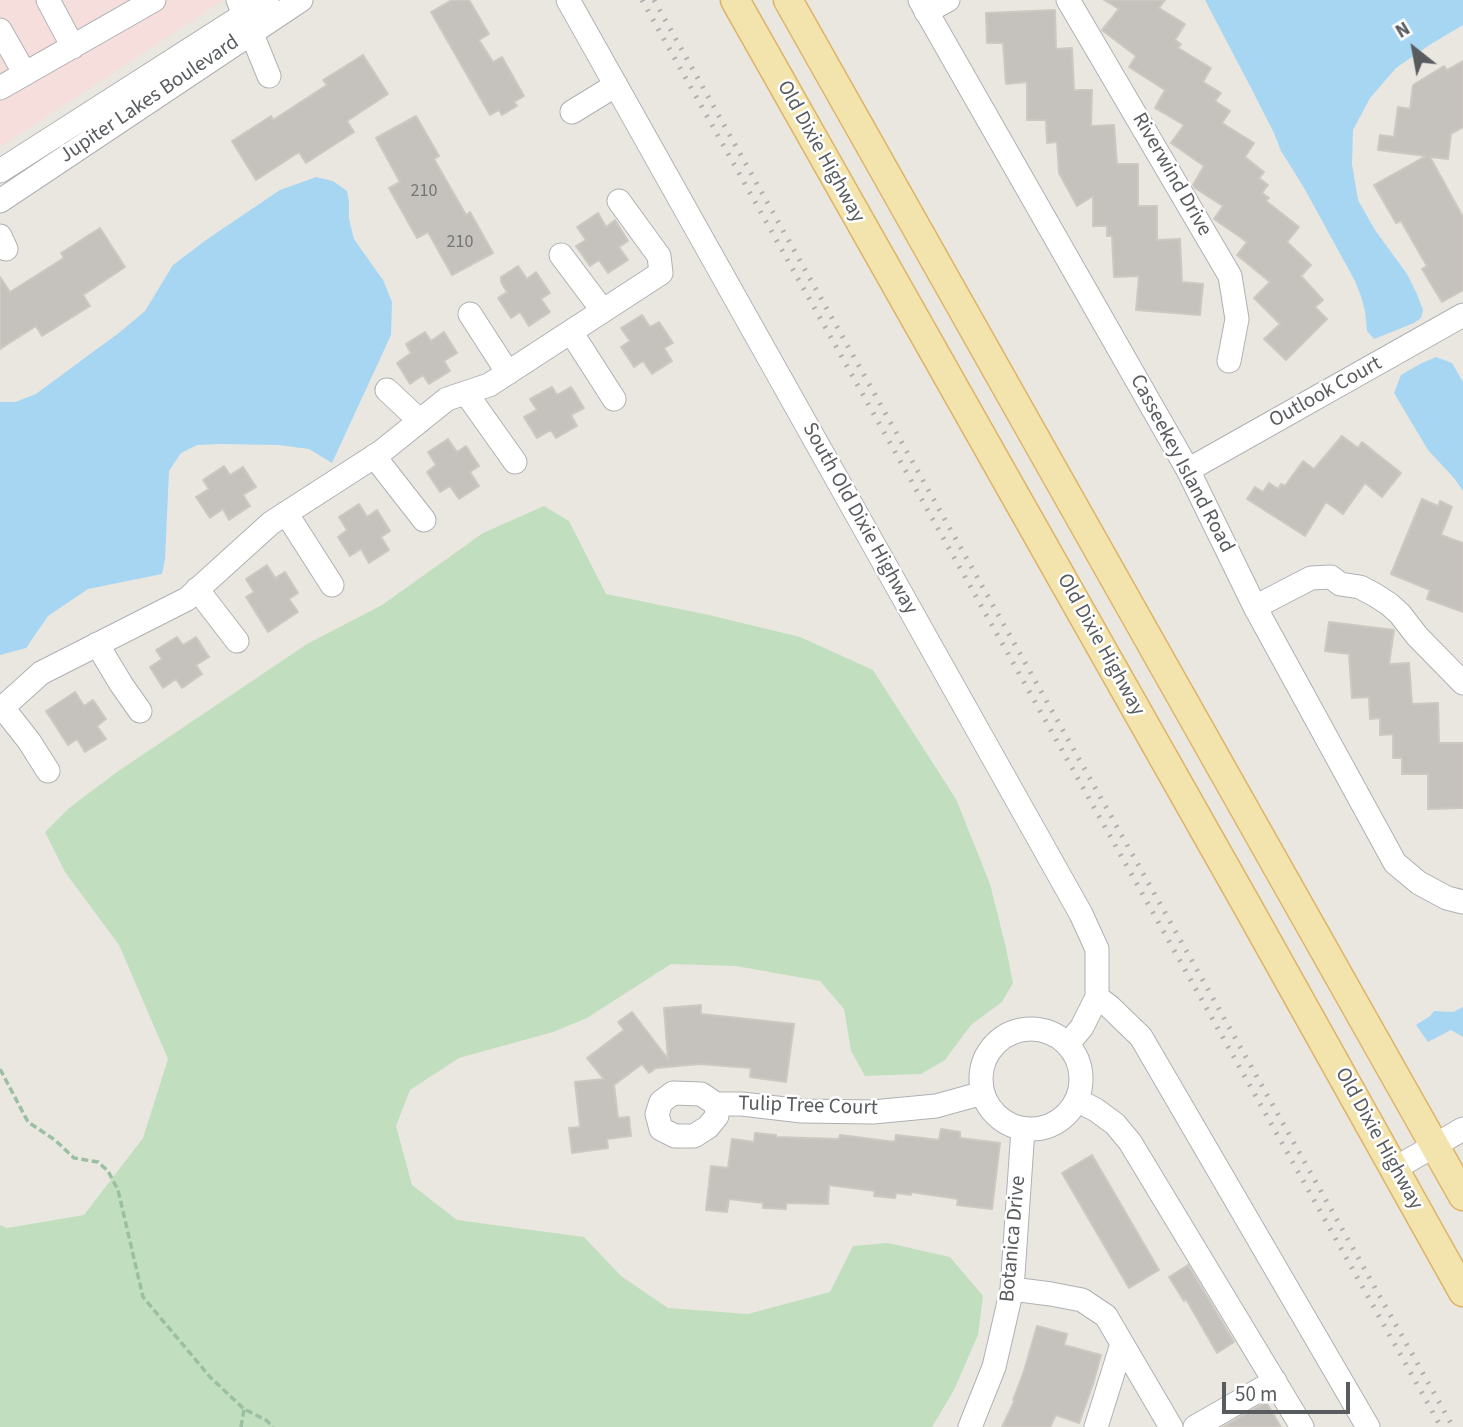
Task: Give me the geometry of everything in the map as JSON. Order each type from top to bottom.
[{"type":"main road","name":"Old Dixie Highway","points":[[735,0],[1463,1292]]},
{"type":"main road","points":[[788,0],[1463,1196]]},
{"type":"street","points":[[48,0],[73,47]]},
{"type":"street","points":[[0,88],[154,0]]},
{"type":"street","name":"Jupiter Lakes Boulevard","points":[[0,201],[267,0]]},
{"type":"street","name":"Jupiter Lakes Boulevard","points":[[0,170],[244,16],[301,0]]},
{"type":"street","name":"South Old Dixie Highway","points":[[568,0],[1082,914],[1097,949],[1097,997],[1082,1027],[1068,1044]]},
{"type":"street","points":[[923,6],[948,0]]},
{"type":"street","name":"Riverwind Drive","points":[[1068,0],[1230,276],[1237,319],[1229,361]]},
{"type":"street","name":"Casseekey Island Road","points":[[923,6],[1188,470],[1258,614],[1395,863],[1419,883],[1447,898],[1463,902]]},
{"type":"street","points":[[244,16],[269,76]]},
{"type":"street","points":[[0,30],[25,74]]},
{"type":"street","points":[[572,112],[616,85]]},
{"type":"street","points":[[48,771],[29,741],[1,709],[41,673],[187,598],[271,523],[373,456],[447,399],[489,386],[661,273],[659,256],[619,201]]},
{"type":"street","points":[[561,254],[603,311]]},
{"type":"street","points":[[470,314],[509,373]]},
{"type":"street","name":"Outlook Court","points":[[1188,470],[1463,315]]},
{"type":"street","points":[[570,332],[614,399]]},
{"type":"street","points":[[387,390],[420,421]]},
{"type":"street","points":[[466,393],[515,463]]},
{"type":"street","points":[[373,456],[424,520]]},
{"type":"street","points":[[286,513],[332,585]]},
{"type":"street","points":[[1258,614],[1311,578],[1331,577],[1340,584],[1360,587],[1389,604],[1463,683]]},
{"type":"street","points":[[197,589],[237,641]]},
{"type":"street","points":[[97,645],[140,711]]},
{"type":"street","points":[[1097,997],[1141,1037],[1368,1427]]},
{"type":"street","points":[[1028,1028],[1052,1032],[1068,1044],[1078,1058],[1082,1074],[1081,1091],[1061,1120],[1043,1128],[1023,1129],[999,1118],[989,1107],[983,1093],[982,1071],[988,1054],[999,1040],[1028,1028]]},
{"type":"street","name":"Tulip Tree Court","points":[[716,1104],[742,1104],[802,1111],[873,1112],[936,1106],[983,1093]]},
{"type":"street","points":[[1077,1100],[1115,1124],[1130,1142],[1302,1427]]},
{"type":"street","name":"Botanica Drive","points":[[970,1427],[994,1367],[1012,1289],[1023,1129]]},
{"type":"street","points":[[1394,1169],[1463,1129]]},
{"type":"street","points":[[1012,1289],[1082,1300],[1106,1316],[1171,1427]]},
{"type":"street","points":[[1096,1427],[1122,1344]]},
{"type":"street","points":[[1195,1427],[1275,1381]]},
{"type":"path","points":[[0,1069],[28,1122],[55,1140],[74,1158],[98,1162],[108,1171],[118,1190],[143,1297],[210,1377],[244,1409],[266,1420],[273,1427]]},
{"type":"path","points":[[241,1427],[244,1409]]},
{"type":"shaded area","points":[[0,0],[224,0],[0,147]]},
{"type":"green space","points":[[544,506],[569,521],[606,594],[800,637],[873,670],[956,799],[990,884],[1013,983],[1002,1002],[971,1025],[945,1060],[921,1074],[865,1076],[851,1051],[844,1009],[820,981],[736,966],[671,964],[587,1018],[553,1032],[459,1058],[410,1090],[396,1126],[412,1185],[457,1220],[584,1237],[621,1276],[668,1308],[748,1314],[830,1292],[853,1246],[888,1243],[950,1257],[983,1296],[978,1335],[954,1390],[932,1427],[0,1427],[0,1225],[7,1228],[84,1215],[143,1138],[168,1059],[119,945],[65,872],[45,832],[69,808],[117,772],[307,644],[382,605],[483,533]]},
{"type":"water","points":[[1205,0],[1463,0],[1463,25],[1396,68],[1370,98],[1353,130],[1352,164],[1358,200],[1375,230],[1407,274],[1417,294],[1423,310],[1421,318],[1414,323],[1374,339],[1367,331],[1365,311],[1355,281],[1281,151]]},
{"type":"water","points":[[316,177],[333,181],[347,191],[354,239],[383,280],[392,302],[391,335],[332,463],[309,449],[278,445],[197,445],[181,453],[169,471],[162,574],[88,589],[48,616],[26,648],[0,655],[0,402],[15,402],[36,394],[145,311],[173,265],[280,190]]},
{"type":"water","points":[[1436,357],[1452,363],[1463,382],[1463,491],[1428,450],[1394,393],[1401,375]]},
{"type":"water","points":[[1463,1007],[1463,1037],[1451,1030],[1428,1042],[1416,1025],[1434,1011],[1453,1012]]},
{"type":"building","points":[[452,0],[469,0],[489,34],[479,40],[493,62],[502,57],[524,96],[514,102],[517,106],[502,115],[499,110],[490,115],[431,12]]},
{"type":"building","points":[[1104,0],[1165,0],[1159,8],[1185,24],[1175,40],[1181,44],[1178,48],[1211,68],[1203,82],[1221,93],[1215,101],[1230,111],[1222,123],[1254,143],[1245,157],[1264,172],[1259,178],[1268,185],[1262,193],[1269,198],[1266,201],[1299,227],[1287,242],[1311,265],[1301,276],[1323,300],[1315,307],[1327,319],[1286,360],[1264,339],[1280,324],[1254,298],[1270,282],[1237,255],[1247,242],[1214,219],[1223,206],[1193,185],[1204,166],[1171,143],[1184,125],[1155,108],[1165,90],[1129,67],[1136,56],[1102,30],[1119,9]]},
{"type":"building","points":[[1055,10],[1056,49],[1072,48],[1074,90],[1092,90],[1091,126],[1114,125],[1117,164],[1138,164],[1138,206],[1157,206],[1157,240],[1180,239],[1182,282],[1203,284],[1200,315],[1136,310],[1139,276],[1114,277],[1112,236],[1107,236],[1107,226],[1093,226],[1093,196],[1077,206],[1059,173],[1057,142],[1047,143],[1046,120],[1027,120],[1027,82],[1006,84],[1003,43],[987,43],[986,13]]},
{"type":"building","points":[[363,55],[388,94],[347,121],[354,132],[306,163],[299,152],[256,180],[232,141],[271,116],[273,120],[327,85],[323,80]]},
{"type":"building","points":[[1463,61],[1463,127],[1451,134],[1448,159],[1430,157],[1463,217],[1463,290],[1442,302],[1422,269],[1427,266],[1401,221],[1396,223],[1374,185],[1426,156],[1378,150],[1380,135],[1394,137],[1398,107],[1410,109],[1413,85],[1444,66],[1447,70]]},
{"type":"building","points":[[416,116],[439,156],[434,159],[466,215],[470,212],[493,253],[452,275],[428,232],[417,238],[389,188],[400,182],[376,138]]},
{"type":"building","points":[[598,213],[606,227],[615,220],[628,241],[619,247],[628,260],[608,273],[599,260],[590,266],[576,246],[586,240],[577,227]]},
{"type":"building","points":[[100,228],[125,267],[83,295],[90,306],[42,336],[36,326],[0,349],[0,277],[10,292],[64,258],[61,253]]},
{"type":"building","points":[[518,266],[527,279],[536,272],[550,293],[541,299],[550,312],[529,326],[520,312],[511,318],[498,298],[507,292],[501,277]]},
{"type":"building","points":[[642,315],[650,327],[659,322],[673,343],[664,348],[672,361],[652,374],[643,361],[634,367],[621,347],[630,341],[621,328]]},
{"type":"building","points":[[425,332],[431,341],[444,332],[457,353],[444,361],[450,371],[429,384],[423,375],[410,384],[397,363],[411,353],[406,344]]},
{"type":"building","points":[[552,387],[557,395],[571,387],[584,408],[571,415],[577,426],[556,438],[551,430],[537,438],[524,417],[537,410],[530,399]]},
{"type":"building","points":[[1342,436],[1358,448],[1362,442],[1401,473],[1382,497],[1365,483],[1343,514],[1326,502],[1305,536],[1247,499],[1255,487],[1263,492],[1269,483],[1278,489],[1281,484],[1285,486],[1303,461],[1314,469]]},
{"type":"building","points":[[448,439],[457,452],[466,446],[479,466],[470,472],[479,486],[459,499],[450,486],[440,492],[427,472],[436,465],[428,452]]},
{"type":"building","points":[[224,466],[230,475],[243,467],[256,487],[243,495],[250,506],[229,520],[223,509],[210,518],[196,497],[209,489],[203,480]]},
{"type":"building","points":[[1422,499],[1438,506],[1440,501],[1452,507],[1441,535],[1463,543],[1463,612],[1427,599],[1430,590],[1391,574]]},
{"type":"building","points":[[359,504],[367,517],[377,510],[390,531],[381,537],[389,550],[369,563],[361,549],[350,556],[338,537],[347,530],[339,517]]},
{"type":"building","points":[[267,565],[275,578],[285,572],[298,593],[289,599],[298,612],[268,632],[246,597],[254,592],[246,579]]},
{"type":"building","points":[[1329,622],[1394,630],[1389,664],[1409,663],[1412,704],[1438,703],[1439,743],[1463,743],[1463,808],[1428,809],[1428,774],[1402,774],[1402,758],[1393,758],[1393,734],[1380,735],[1380,718],[1370,719],[1369,697],[1352,698],[1349,654],[1325,651]]},
{"type":"building","points":[[177,637],[183,645],[196,637],[209,657],[196,665],[202,674],[182,688],[176,679],[163,688],[150,667],[162,659],[156,650]]},
{"type":"building","points":[[75,692],[84,706],[93,700],[106,719],[97,726],[106,739],[85,752],[77,739],[68,745],[46,711]]},
{"type":"building","points":[[701,1005],[701,1014],[794,1024],[786,1082],[750,1077],[751,1068],[700,1064],[656,1068],[649,1073],[642,1064],[614,1085],[618,1118],[629,1117],[631,1136],[607,1139],[608,1148],[572,1153],[569,1128],[580,1127],[575,1082],[604,1079],[587,1058],[624,1030],[618,1022],[632,1012],[668,1059],[664,1008]]},
{"type":"building","points":[[941,1129],[960,1132],[960,1138],[1000,1143],[992,1209],[957,1205],[958,1199],[911,1192],[911,1195],[896,1193],[895,1198],[874,1196],[875,1191],[829,1185],[828,1204],[786,1203],[786,1209],[763,1208],[763,1203],[729,1199],[727,1212],[706,1210],[711,1166],[728,1168],[732,1139],[754,1142],[755,1133],[776,1137],[839,1139],[840,1135],[895,1142],[896,1135],[939,1140]]},
{"type":"building","points":[[1092,1155],[1159,1270],[1129,1288],[1062,1173]]},
{"type":"building","points":[[1188,1265],[1234,1342],[1217,1353],[1186,1299],[1184,1301],[1169,1277]]},
{"type":"building","points":[[1037,1326],[1067,1334],[1064,1345],[1101,1355],[1093,1384],[1079,1423],[1056,1415],[1050,1427],[1002,1427],[1015,1400]]},
{"type":"building","points":[[1266,1402],[1281,1427],[1223,1427]]},
{"type":"railway","points":[[642,0],[1441,1427]]},
{"type":"railway","points":[[654,0],[1453,1427]]}]
